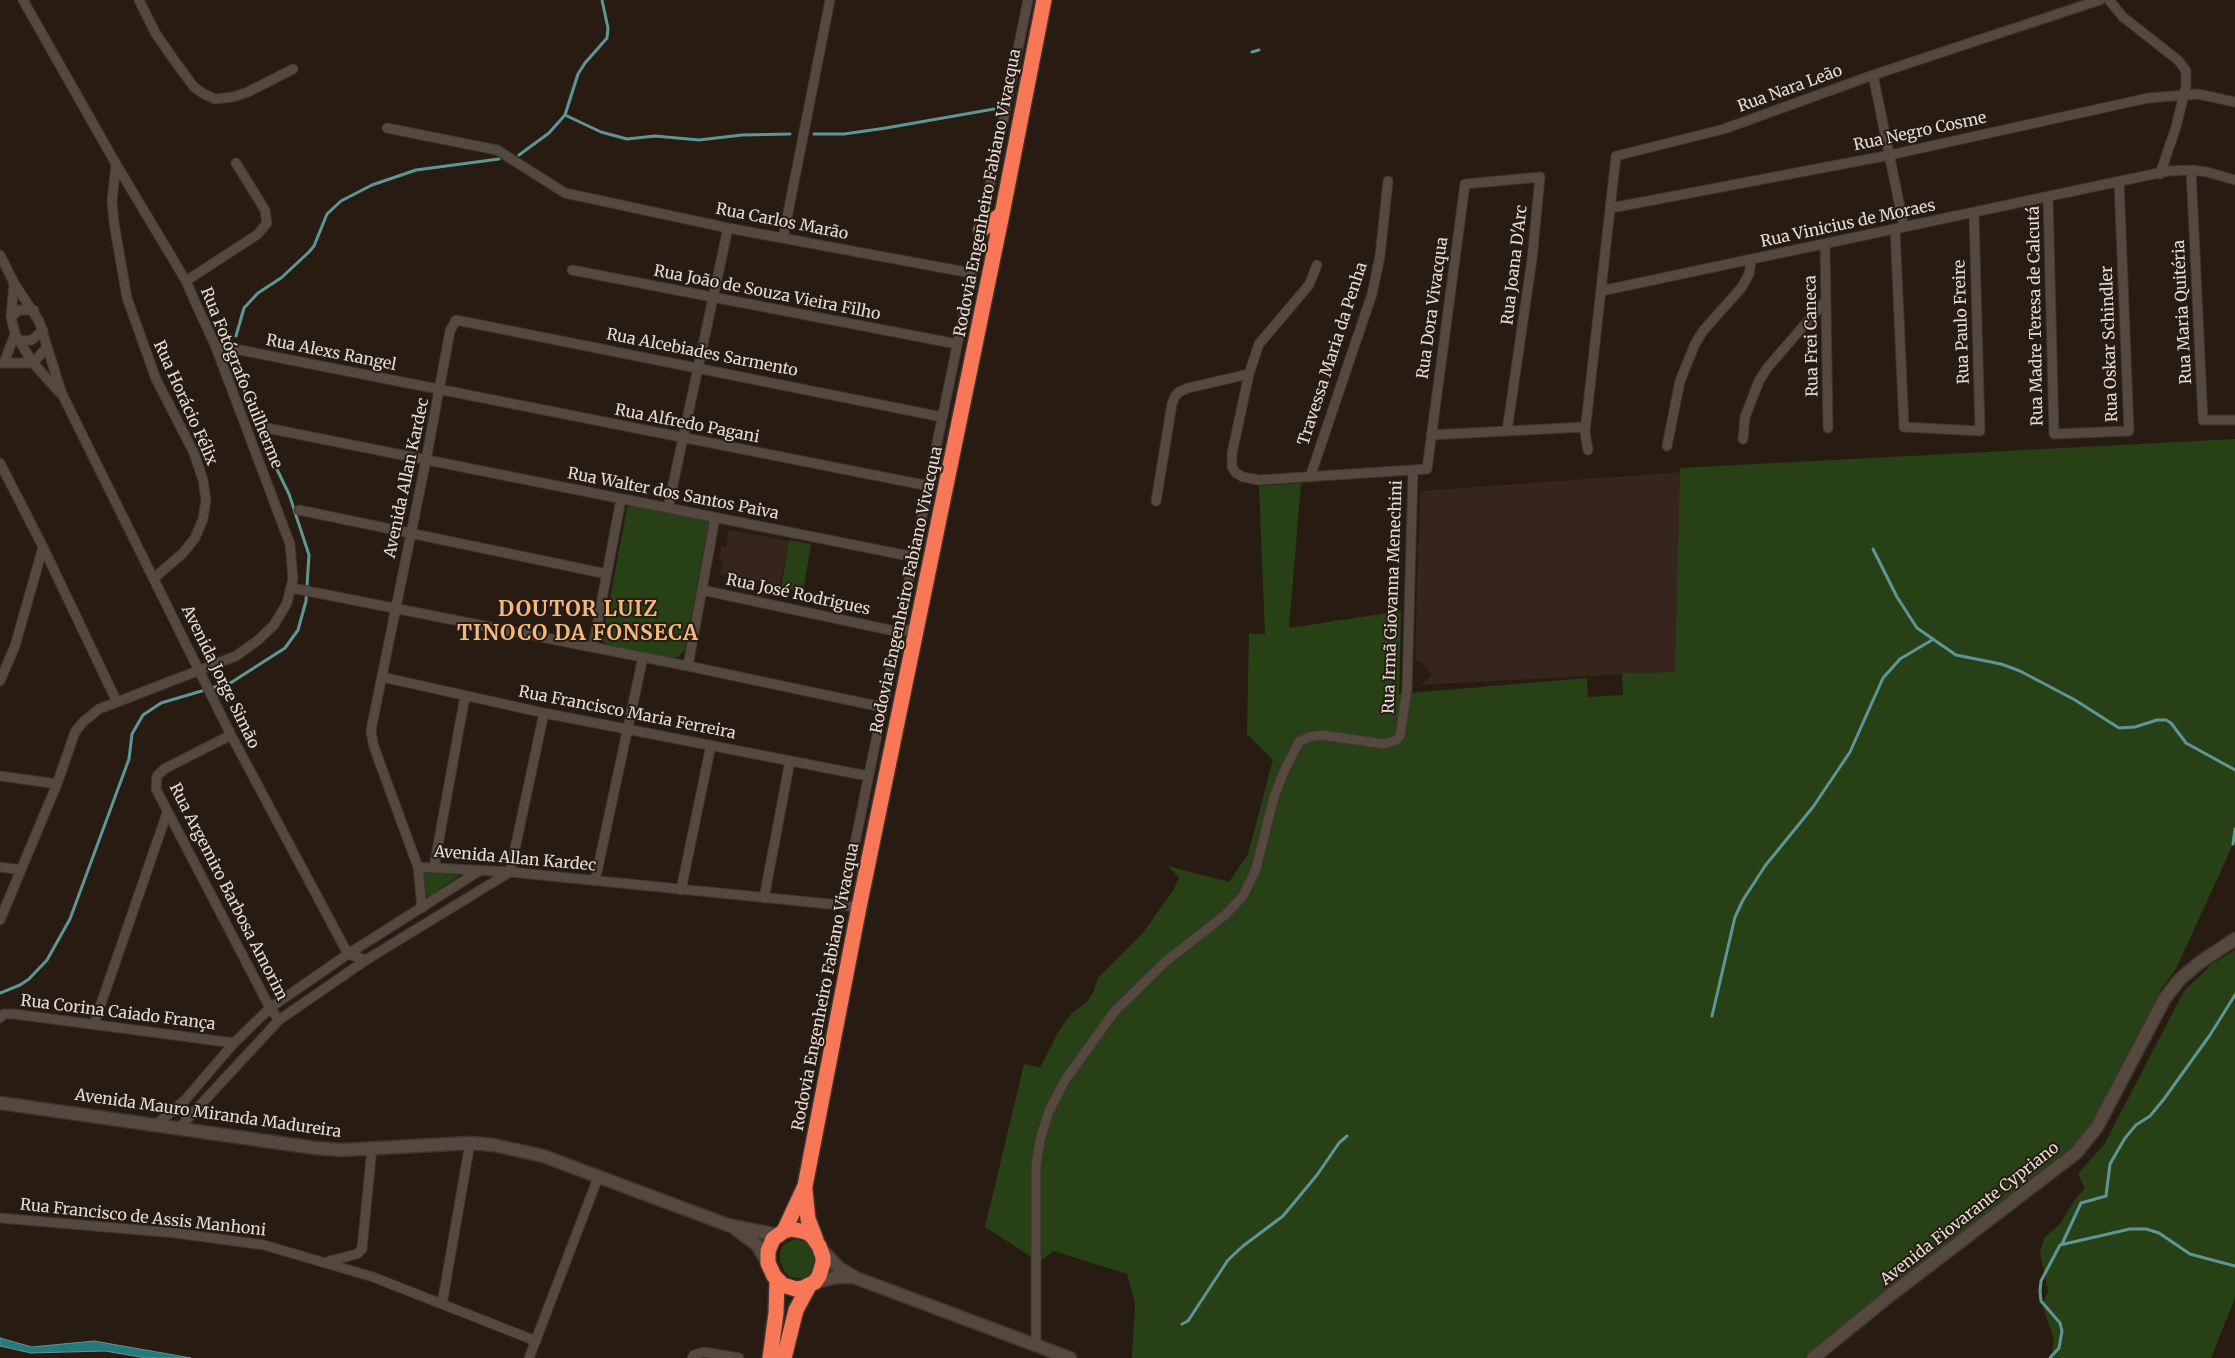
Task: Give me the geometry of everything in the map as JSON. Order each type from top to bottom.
[{"type":"highway","name":"Rodovia Engenheiro Fabiano Vivacqua","points":[[818,1244],[807,1214],[805,1186],[859,907],[918,627],[1044,0]]},
{"type":"highway","points":[[981,230],[1002,214]]},
{"type":"highway","name":"Rodovia Engenheiro Fabiano Vivacqua","points":[[781,1233],[805,1186]]},
{"type":"highway","points":[[770,1358],[776,1313],[777,1281],[768,1263],[768,1251],[781,1233],[799,1229],[806,1232],[818,1244],[823,1263],[819,1276],[812,1284],[792,1323],[784,1358]]},
{"type":"highway","points":[[777,1281],[789,1288],[796,1289],[812,1284]]},
{"type":"street","name":"Rua Fotógrafo Guilherme","points":[[0,920],[57,784],[75,732],[79,727],[99,709],[236,656],[257,641],[274,625],[296,588],[290,544],[215,346],[186,282],[116,164],[24,0]]},
{"type":"street","points":[[139,0],[156,34],[194,87],[215,99],[233,97],[248,92],[293,69]]},
{"type":"street","points":[[783,238],[830,0]]},
{"type":"street","points":[[842,906],[1028,0]]},
{"type":"street","name":"Rua Nara Leão","points":[[1601,291],[1616,156],[1724,129],[1873,75],[2100,0]]},
{"type":"street","points":[[2109,0],[2122,17],[2183,65],[2186,76],[2183,94],[2176,127],[2160,174]]},
{"type":"street","points":[[1873,75],[1890,155],[1900,228]]},
{"type":"street","name":"Rua Negro Cosme","points":[[1610,208],[1890,155],[2148,98],[2198,94],[2235,102]]},
{"type":"street","name":"Rua Carlos Marão","points":[[387,128],[497,150],[565,193],[728,228],[971,273]]},
{"type":"street","points":[[186,282],[258,234],[267,223],[268,217],[265,210],[236,162]]},
{"type":"street","name":"Rua Horácio Félix","points":[[116,164],[112,201],[127,298],[156,379],[194,453],[203,480],[206,500],[203,519],[195,538],[183,554],[154,578]]},
{"type":"street","name":"Rua Vinicius de Moraes","points":[[1601,291],[2118,181],[2191,170],[2207,172],[2235,180]]},
{"type":"street","name":"Rua Maria Quitéria","points":[[2191,170],[2204,420],[2235,420]]},
{"type":"street","name":"Rua Joana D'Arc","points":[[1465,184],[1540,177],[1532,259],[1508,431]]},
{"type":"street","name":"Travessa Maria da Penha","points":[[1310,477],[1372,294],[1380,256],[1388,180]]},
{"type":"street","name":"Rua Oskar Schindler","points":[[2054,434],[2129,431],[2118,181]]},
{"type":"street","name":"Rua Dora Vivacqua","points":[[1431,435],[1465,184]]},
{"type":"street","name":"Rua Madre Teresa de Calcutá","points":[[2048,197],[2054,434]]},
{"type":"street","name":"Rua Paulo Freire","points":[[1900,228],[1904,427],[1980,431],[1974,213]]},
{"type":"street","points":[[668,508],[728,228]]},
{"type":"street","name":"Rua Frei Caneca","points":[[1825,244],[1828,428]]},
{"type":"street","name":"Avenida Jorge Simão","points":[[0,255],[14,283],[34,310],[43,330],[62,394],[201,671],[231,735],[348,954]]},
{"type":"street","points":[[1667,446],[1680,380],[1695,344],[1703,331],[1742,287],[1749,274],[1751,260]]},
{"type":"street","points":[[1318,265],[1309,285],[1259,344],[1249,374],[1232,453],[1232,467],[1236,473],[1250,480],[1427,469],[1431,435],[1585,427]]},
{"type":"street","name":"Rua João de Souza Vieira Filho","points":[[572,270],[957,344]]},
{"type":"street","name":"Avenida Jorge Simão","points":[[14,283],[11,316],[17,338],[33,363],[62,394]]},
{"type":"street","points":[[1588,450],[1585,441],[1585,427],[1601,291]]},
{"type":"street","points":[[1743,439],[1745,418],[1759,381],[1768,367],[1826,300]]},
{"type":"street","points":[[11,316],[19,310],[34,310]]},
{"type":"street","name":"Rua Alcebiades Sarmento","points":[[456,320],[942,417]]},
{"type":"street","name":"Avenida Allan Kardec","points":[[456,320],[450,331],[371,732],[418,866],[510,872],[859,907]]},
{"type":"street","points":[[2,363],[17,338],[32,340],[43,330]]},
{"type":"street","name":"Rua Alexs Rangel","points":[[215,346],[440,389]]},
{"type":"street","points":[[2,363],[33,363],[47,347]]},
{"type":"street","points":[[1156,501],[1172,404],[1175,396],[1188,388],[1249,374]]},
{"type":"street","name":"Rua Alfredo Pagani","points":[[440,389],[683,439],[929,486]]},
{"type":"street","name":"Rua Walter dos Santos Paiva","points":[[267,428],[914,557]]},
{"type":"street","points":[[0,463],[117,702]]},
{"type":"street","name":"Rua Irmã Giovanna Menechini","points":[[1036,1345],[1036,1166],[1040,1140],[1049,1111],[1065,1080],[1115,1011],[1165,962],[1225,916],[1243,896],[1256,869],[1274,797],[1284,770],[1299,742],[1309,737],[1322,735],[1384,744],[1396,740],[1400,736],[1407,690],[1413,470]]},
{"type":"street","points":[[593,647],[621,499]]},
{"type":"street","points":[[299,510],[607,574]]},
{"type":"street","points":[[688,666],[715,518]]},
{"type":"street","points":[[0,681],[15,646],[43,548]]},
{"type":"street","points":[[296,588],[688,666],[882,707]]},
{"type":"street","name":"Rua José Rodrigues","points":[[702,590],[899,632],[918,627]]},
{"type":"street","points":[[595,881],[643,657]]},
{"type":"street","name":"Rua Francisco Maria Ferreira","points":[[382,677],[544,713],[868,776]]},
{"type":"street","points":[[434,867],[465,696]]},
{"type":"street","points":[[180,1128],[279,1020],[366,960],[510,872],[544,713]]},
{"type":"street","name":"Rua Argemiro Barbosa Amorim","points":[[231,735],[164,769],[157,776],[156,789],[270,1008],[279,1020]]},
{"type":"street","points":[[681,890],[712,745]]},
{"type":"street","points":[[764,898],[790,761]]},
{"type":"street","points":[[0,776],[57,784]]},
{"type":"street","points":[[94,1024],[167,813]]},
{"type":"street","points":[[418,866],[422,908]]},
{"type":"street","points":[[0,867],[21,870]]},
{"type":"street","points":[[157,1124],[185,1100],[234,1044],[270,1008],[348,954],[480,871]]},
{"type":"street","points":[[392,927],[400,939]]},
{"type":"street","name":"Avenida Fiovarante Cypriano","points":[[1813,1358],[1888,1297],[2076,1153],[2101,1119],[2165,998],[2186,974],[2235,939]]},
{"type":"street","points":[[348,954],[366,960]]},
{"type":"street","name":"Rua Corina Caiado França","points":[[0,1018],[4,1014],[14,1014],[234,1044]]},
{"type":"street","name":"Avenida Mauro Miranda Madureira","points":[[0,1103],[315,1148],[342,1150],[470,1143],[515,1148],[599,1176],[728,1225]]},
{"type":"street","points":[[442,1304],[470,1143]]},
{"type":"street","points":[[326,1262],[358,1254],[362,1249],[372,1148]]},
{"type":"street","points":[[530,1358],[599,1176]]},
{"type":"street","name":"Rua Francisco de Assis Manhoni","points":[[0,1218],[175,1233],[255,1243],[373,1277],[536,1341]]},
{"type":"street","points":[[728,1225],[781,1233]]},
{"type":"street","points":[[728,1225],[757,1245],[768,1263]]},
{"type":"street","points":[[818,1244],[831,1262],[856,1278],[1070,1358]]},
{"type":"street","points":[[812,1284],[838,1277],[856,1278]]},
{"type":"street","points":[[693,1356],[704,1352],[739,1358]]},
{"type":"shaded area","points":[[1683,472],[1680,671],[1421,685],[1432,675],[1421,662],[1415,661],[1420,491]]},
{"type":"shaded area","points":[[729,530],[789,541],[780,585],[720,574],[723,561],[719,560],[721,546],[726,547]]},
{"type":"green space","points":[[2235,439],[2235,840],[2176,969],[2161,989],[2107,1102],[2082,1137],[2061,1157],[1804,1358],[1132,1358],[1135,1304],[1127,1274],[1054,1251],[1039,1262],[985,1227],[1024,1064],[1040,1068],[1060,1029],[1072,1013],[1087,1002],[1093,993],[1098,978],[1143,933],[1174,889],[1179,878],[1168,866],[1229,882],[1248,854],[1273,760],[1247,734],[1249,634],[1265,634],[1259,486],[1301,483],[1289,628],[1401,611],[1399,694],[1587,678],[1588,697],[1623,695],[1622,673],[1675,672],[1680,468]]},
{"type":"green space","points":[[632,504],[709,520],[685,650],[678,657],[670,658],[608,646],[602,640],[627,508]]},
{"type":"green space","points":[[789,540],[811,544],[803,592],[781,588]]},
{"type":"green space","points":[[423,872],[460,875],[427,898]]},
{"type":"green space","points":[[2235,950],[2235,1298],[2211,1358],[2048,1358],[2052,1352],[2054,1340],[2042,1304],[2048,1291],[2040,1252],[2045,1237],[2060,1224],[2076,1198],[2085,1188],[2078,1174],[2105,1143],[2184,991],[2212,964]]},
{"type":"green space","points":[[795,1239],[809,1243],[816,1259],[816,1268],[811,1275],[803,1279],[790,1277],[785,1272],[780,1261],[783,1245]]},
{"type":"water","points":[[0,1338],[32,1347],[94,1341],[191,1358],[146,1358],[105,1351],[31,1353],[0,1346]]},
{"type":"waterway","points":[[519,155],[549,133],[565,115],[578,74],[607,38],[608,28],[602,0]]},
{"type":"waterway","points":[[1252,52],[1259,50]]},
{"type":"waterway","points":[[814,134],[844,134],[994,109]]},
{"type":"waterway","points":[[565,115],[601,132],[627,139],[655,136],[699,140],[742,135],[790,134]]},
{"type":"waterway","points":[[236,336],[244,308],[258,293],[281,278],[309,252],[314,246],[327,214],[341,201],[372,185],[416,170],[499,159]]},
{"type":"waterway","points":[[0,993],[29,979],[47,960],[70,919],[129,759],[132,734],[143,715],[161,703],[232,682],[285,648],[298,630],[306,601],[309,555],[289,494],[269,453],[240,379],[236,359]]},
{"type":"waterway","points":[[1873,549],[1897,597],[1917,628],[1956,655],[2001,664],[2020,671],[2075,700],[2119,728],[2135,727],[2157,720],[2166,720],[2171,723],[2186,743],[2235,770]]},
{"type":"waterway","points":[[1712,1016],[1735,917],[1743,900],[1765,866],[1813,807],[1850,752],[1883,678],[1900,659],[1932,640]]},
{"type":"waterway","points":[[2233,844],[2235,829]]},
{"type":"waterway","points":[[2062,1244],[2081,1203],[2106,1196],[2110,1164],[2125,1138],[2136,1125],[2150,1116],[2164,1099],[2210,1035],[2235,995]]},
{"type":"waterway","points":[[1182,1324],[1188,1321],[1228,1260],[1243,1246],[1283,1216],[1317,1175],[1339,1143],[1347,1136]]},
{"type":"waterway","points":[[2050,1358],[2059,1348],[2062,1331],[2060,1323],[2041,1301],[2040,1291],[2041,1281],[2060,1245],[2130,1229],[2146,1229],[2159,1233],[2190,1254],[2235,1266]]},
{"type":"district","name":"DOUTOR LUIZ TINOCO DA FONSECA","points":[[578,622]]}]
